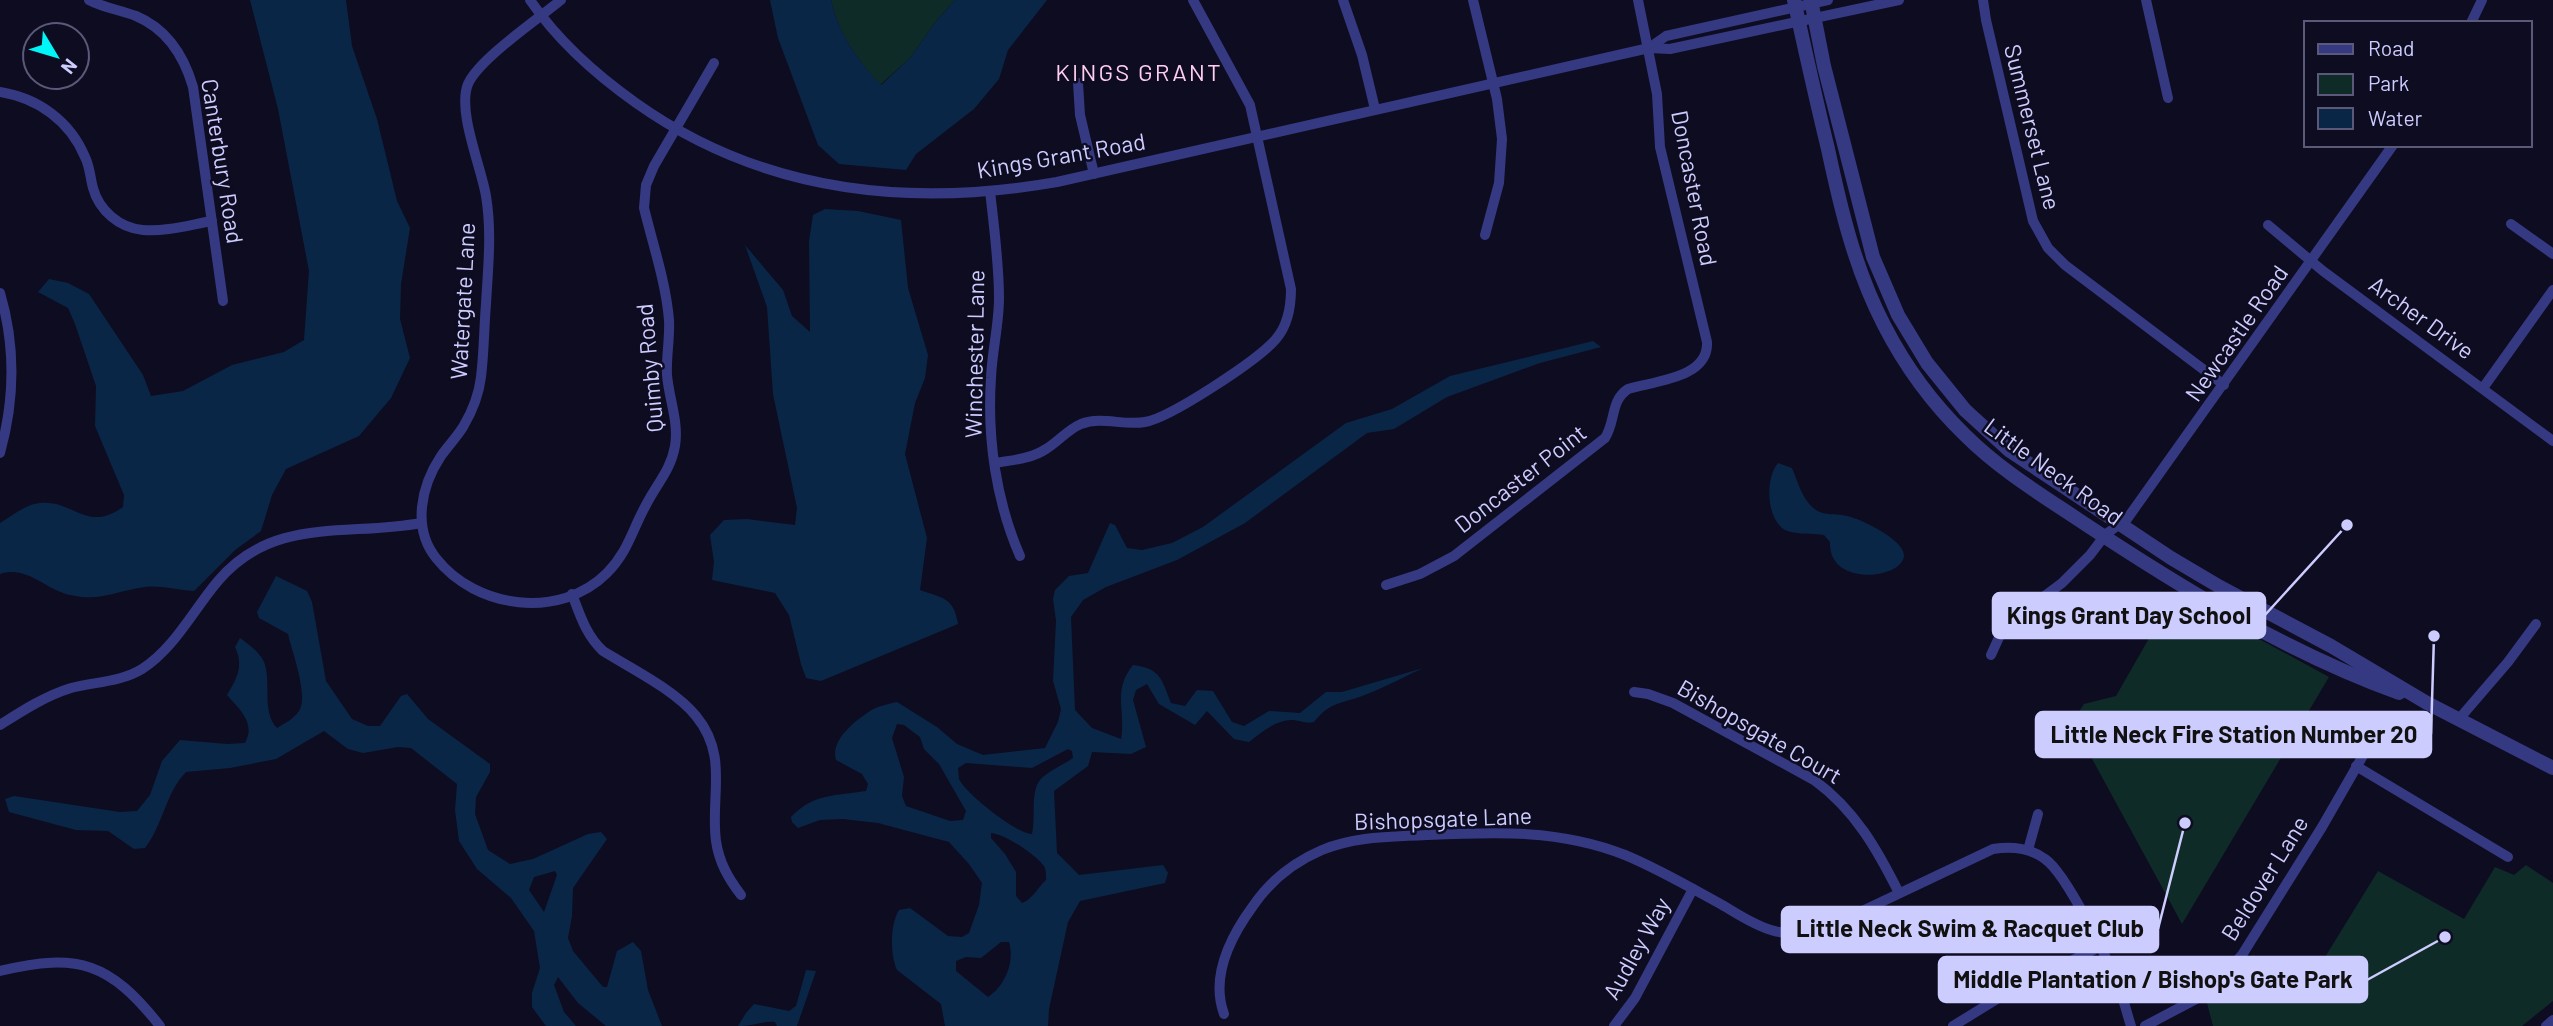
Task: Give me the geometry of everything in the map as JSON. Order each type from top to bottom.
[{"type":"street","name":"Canterbury Road","points":[[89,0],[147,22],[181,54],[194,87],[223,301]]},
{"type":"street","name":"Kings Grant Road","points":[[530,0],[541,16],[588,66],[676,130],[722,153],[759,167],[860,191],[943,194],[1034,186],[1094,174],[1649,48],[1670,50],[1799,22],[1813,7],[1828,0]]},
{"type":"street","name":"Watergate Lane","points":[[421,523],[422,502],[433,471],[471,412],[481,379],[490,248],[489,221],[482,172],[464,109],[466,90],[475,73],[561,0]]},
{"type":"street","points":[[995,463],[1029,457],[1044,451],[1081,424],[1095,421],[1144,422],[1165,416],[1266,349],[1277,339],[1289,317],[1292,289],[1245,93],[1194,0]]},
{"type":"street","points":[[1343,0],[1362,55],[1375,109]]},
{"type":"street","points":[[1473,0],[1501,121],[1502,161],[1495,201],[1485,235]]},
{"type":"street","name":"Doncaster Road","points":[[1638,0],[1657,94],[1660,147],[1695,294]]},
{"type":"street","name":"Kings Grant Road","points":[[1649,48],[1666,36],[1794,3],[1813,7],[1899,0]]},
{"type":"street","name":"Summerset Lane","points":[[1983,0],[2021,175],[2033,220],[2048,248],[2065,265],[2224,385]]},
{"type":"street","points":[[2146,0],[2168,98]]},
{"type":"street","points":[[2472,21],[2482,0]]},
{"type":"street","name":"Little Neck Road","points":[[1794,3],[1847,233],[1868,289],[1901,356],[1929,396],[1967,438],[2015,477],[2204,598],[2322,660],[2376,685],[2427,703]]},
{"type":"street","name":"Little Neck Road","points":[[1813,7],[1824,66],[1863,227],[1884,286],[1910,337],[1943,384],[1982,427],[2034,468],[2220,587],[2331,646],[2427,703],[2553,768]]},
{"type":"street","name":"Quimby Road","points":[[421,523],[424,536],[436,558],[462,583],[479,593],[502,601],[543,602],[572,594],[597,582],[618,560],[673,457],[676,429],[667,378],[669,320],[643,197],[654,166],[714,63]]},
{"type":"street","points":[[1077,83],[1080,116],[1094,174]]},
{"type":"street","points":[[0,92],[21,96],[38,104],[68,128],[85,157],[100,206],[117,221],[142,230],[212,221]]},
{"type":"street","name":"Newcastle Road","points":[[1991,655],[2010,622],[2062,583],[2090,555],[2104,536],[2120,525],[2160,475],[2392,147]]},
{"type":"street","name":"Winchester Lane","points":[[990,191],[999,297],[990,410],[995,463],[1008,530],[1020,556]]},
{"type":"street","points":[[2511,224],[2553,254]]},
{"type":"street","name":"Archer Drive","points":[[2268,225],[2323,271],[2553,441]]},
{"type":"street","points":[[2483,388],[2553,290]]},
{"type":"street","points":[[0,293],[12,389],[0,453]]},
{"type":"street","name":"Doncaster Point","points":[[1386,584],[1420,574],[1454,556],[1605,438],[1611,430],[1615,403],[1622,393],[1688,373],[1701,364],[1705,358],[1707,342],[1695,294]]},
{"type":"street","points":[[0,725],[29,706],[57,693],[128,676],[141,670],[169,644],[220,578],[264,545],[293,534],[314,530],[377,530],[421,523]]},
{"type":"street","points":[[572,594],[583,625],[596,644],[678,699],[698,718],[706,730],[717,764],[715,823],[719,854],[724,869],[741,895]]},
{"type":"street","points":[[2459,719],[2508,662],[2536,624]]},
{"type":"street","points":[[2322,660],[2331,646]]},
{"type":"street","name":"Bishopsgate Court","points":[[1634,692],[1673,702],[1814,780],[1830,792],[1860,824],[1879,853],[1899,893]]},
{"type":"street","name":"Beldover Lane","points":[[2145,1026],[2198,998],[2229,971],[2249,944],[2384,719]]},
{"type":"street","points":[[2357,766],[2508,857]]},
{"type":"street","points":[[2038,814],[2028,850],[2047,860],[2064,877],[2120,990],[2130,1026]]},
{"type":"street","name":"Bishopsgate Lane","points":[[1224,1014],[1218,989],[1226,957],[1236,933],[1257,900],[1271,883],[1303,860],[1355,840],[1501,832],[1556,836],[1587,842],[1626,856],[1759,926],[1789,934],[1818,932],[1993,849],[2028,850]]},
{"type":"street","name":"Audley Way","points":[[1614,1026],[1635,998],[1693,889]]},
{"type":"street","points":[[1953,1026],[2005,994],[2099,947]]},
{"type":"street","points":[[0,971],[43,963],[65,963],[93,968],[121,983],[135,995],[160,1026]]},
{"type":"street","points":[[2546,1026],[2553,1020]]},
{"type":"green space","points":[[831,0],[955,0],[910,58],[880,85],[850,46]]},
{"type":"green space","points":[[2175,593],[2329,677],[2182,924],[2072,722],[2084,704],[2116,696]]},
{"type":"green space","points":[[2526,865],[2553,883],[2553,1001],[2522,1026],[2213,1026],[2207,1003],[2253,955],[2306,988],[2378,871],[2464,919],[2495,867],[2514,875]]},
{"type":"water","points":[[250,0],[346,0],[352,46],[377,119],[397,201],[410,228],[401,284],[400,319],[410,358],[391,398],[359,436],[286,469],[272,495],[261,531],[235,550],[194,591],[151,587],[99,597],[81,597],[61,592],[27,575],[10,572],[0,574],[0,523],[21,510],[34,504],[47,503],[98,517],[110,515],[123,507],[124,495],[95,426],[96,386],[75,324],[68,308],[38,292],[49,279],[68,283],[89,294],[143,375],[151,396],[183,391],[232,365],[284,352],[304,340],[309,271],[278,109]]},
{"type":"water","points":[[770,0],[831,0],[850,46],[881,85],[910,58],[955,0],[1047,0],[1008,50],[999,79],[974,109],[916,154],[906,170],[839,164],[818,145],[778,38]]},
{"type":"water","points":[[825,209],[858,211],[901,220],[908,288],[928,355],[925,378],[915,403],[905,454],[927,538],[920,590],[950,603],[958,624],[821,681],[806,678],[789,615],[775,593],[712,580],[714,562],[710,535],[724,520],[747,519],[795,525],[797,508],[773,394],[767,307],[745,245],[783,290],[792,316],[810,332],[809,241],[813,215]]},
{"type":"water","points":[[1593,341],[1601,347],[1540,363],[1447,397],[1394,429],[1367,433],[1245,523],[1177,560],[1106,587],[1083,600],[1071,617],[1075,710],[1092,728],[1121,739],[1121,692],[1133,665],[1149,669],[1159,676],[1171,703],[1185,706],[1197,690],[1213,691],[1232,722],[1244,726],[1269,711],[1300,713],[1326,692],[1342,692],[1423,668],[1374,691],[1332,706],[1314,722],[1280,722],[1249,742],[1234,739],[1207,711],[1195,725],[1159,704],[1147,684],[1136,690],[1133,700],[1146,747],[1131,754],[1092,752],[1088,766],[1054,791],[1057,853],[1079,875],[1163,865],[1168,873],[1165,883],[1080,901],[1068,922],[1049,1009],[1048,1026],[945,1026],[941,1004],[897,970],[892,948],[894,923],[899,910],[910,908],[948,936],[962,937],[969,933],[979,905],[982,883],[949,842],[878,823],[843,819],[820,820],[798,828],[792,822],[791,817],[800,809],[817,800],[866,791],[868,784],[862,774],[836,760],[835,753],[840,738],[870,711],[897,702],[937,727],[957,744],[983,755],[1045,748],[1058,722],[1061,709],[1053,681],[1055,590],[1069,576],[1088,573],[1110,523],[1115,525],[1127,548],[1142,550],[1172,543],[1203,527],[1346,423],[1392,409],[1450,376]],"holes":[[[897,724],[904,725],[920,737],[924,749],[939,764],[966,811],[963,820],[950,821],[906,806],[902,796],[904,777],[892,738]],[[1068,749],[1072,751],[1073,758],[1047,774],[1037,785],[1032,834],[1004,821],[981,803],[959,779],[958,768],[966,763],[1032,768]],[[991,833],[1012,841],[1036,857],[1045,868],[1046,880],[1026,901],[1022,903],[1016,896],[1016,872],[991,838]],[[1001,942],[1009,942],[1011,957],[1007,973],[999,987],[988,997],[956,971],[956,961],[966,957],[981,958]]]},
{"type":"water","points":[[1778,463],[1792,468],[1804,496],[1816,510],[1853,518],[1889,536],[1902,549],[1904,555],[1901,563],[1880,574],[1853,573],[1841,567],[1833,557],[1830,542],[1824,535],[1785,530],[1779,525],[1771,508],[1769,488]]},
{"type":"water","points":[[276,576],[307,591],[312,602],[326,681],[352,719],[368,726],[380,726],[401,696],[407,694],[428,719],[490,764],[490,772],[476,797],[475,814],[488,850],[510,864],[533,859],[588,834],[601,832],[607,839],[573,888],[568,938],[573,951],[603,987],[607,987],[617,951],[633,942],[641,951],[648,990],[662,1026],[606,1026],[578,1003],[558,977],[554,985],[564,1012],[576,1026],[546,1026],[532,1007],[532,993],[540,968],[534,931],[511,898],[477,869],[459,841],[455,810],[457,784],[411,748],[398,747],[363,753],[348,749],[324,731],[276,759],[230,768],[186,772],[174,789],[145,848],[134,849],[108,831],[76,830],[9,812],[5,799],[14,796],[120,812],[137,811],[150,795],[162,761],[180,740],[245,743],[248,723],[227,695],[238,672],[239,660],[235,647],[240,638],[257,651],[264,662],[272,721],[277,728],[292,719],[302,704],[302,695],[288,634],[259,618],[257,612]],"holes":[[[555,871],[557,875],[544,912],[529,890],[534,877]]]},
{"type":"water","points":[[806,970],[816,971],[797,1026],[777,1026],[775,1022],[770,1022],[738,1026],[754,1004],[789,1011],[796,1006]]},
{"type":"place","name":"Kings Grant Day School","points":[[2347,525]]},
{"type":"place","name":"Little Neck Fire Station Number 20","points":[[2434,636]]},
{"type":"place","name":"Little Neck Swim & Racquet Club","points":[[2185,823]]},
{"type":"place","name":"Middle Plantation / Bishop's Gate Park","points":[[2445,937]]},
{"type":"district","name":"KINGS GRANT","points":[[1139,71]]}]
